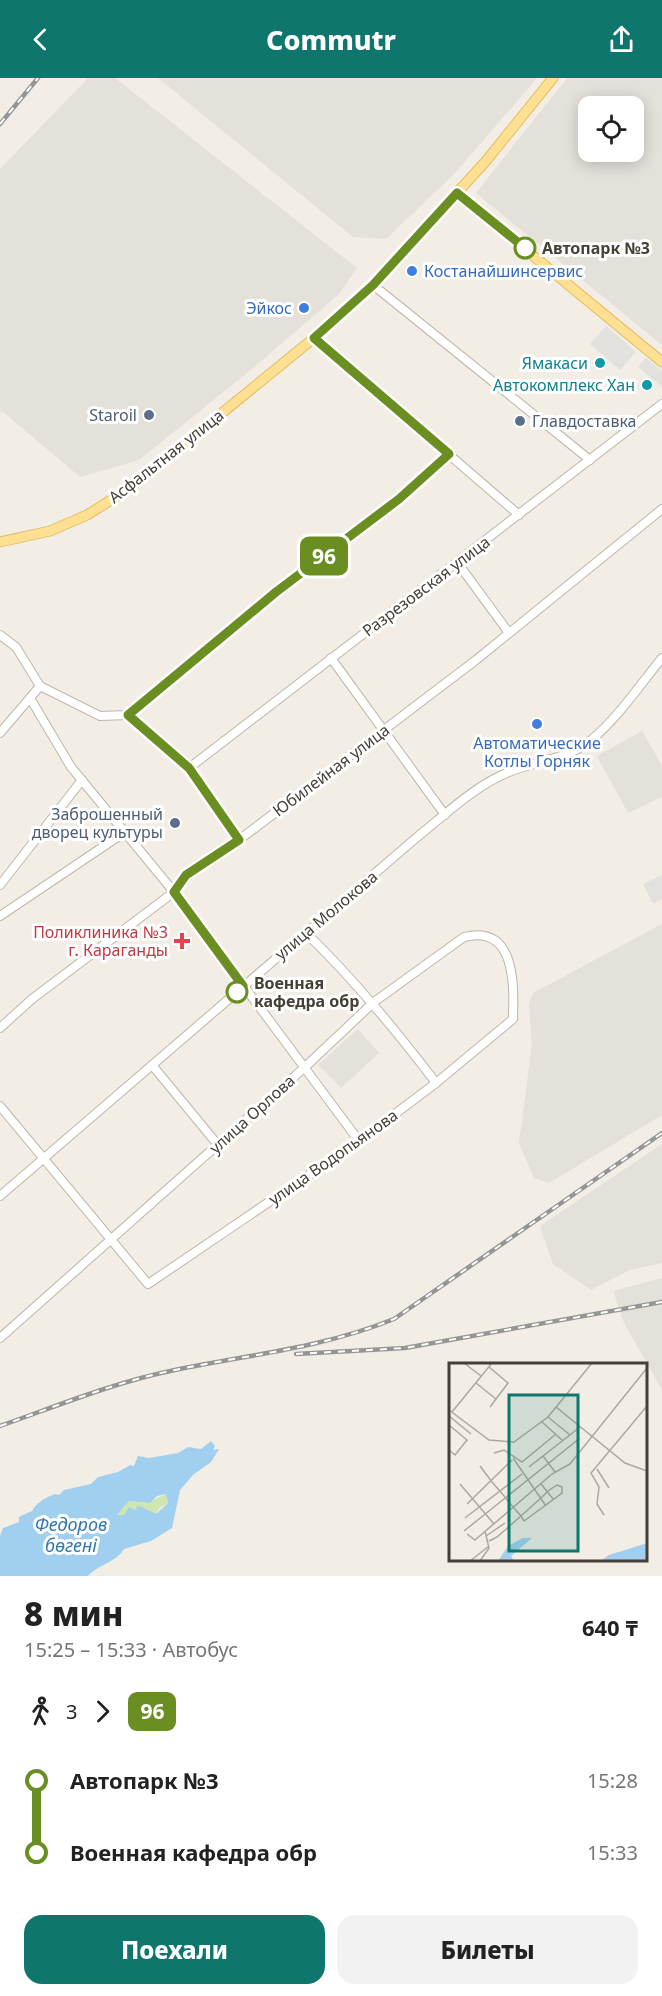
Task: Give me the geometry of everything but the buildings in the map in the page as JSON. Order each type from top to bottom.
[{"type":"main road","name":"Асфальтная улица","points":[[0,542],[50,531],[87,515],[130,488],[314,338],[373,285],[457,193],[553,78]]},
{"type":"main road","points":[[457,193],[662,362]]},
{"type":"street","points":[[373,285],[590,460]]},
{"type":"street","points":[[314,338],[519,515]]},
{"type":"street","name":"Разрезовская улица","points":[[189,768],[662,404]]},
{"type":"street","points":[[0,635],[16,646],[40,686],[100,716],[128,715],[276,592],[399,499],[449,454]]},
{"type":"street","name":"Юбилейная улица","points":[[0,1028],[32,999],[174,892],[186,875],[239,840],[382,731],[509,633],[662,509]]},
{"type":"street","points":[[457,562],[509,633]]},
{"type":"street","points":[[331,658],[445,815]]},
{"type":"street","name":"улица Молокова","points":[[0,1196],[305,933],[483,785],[509,772],[557,758],[590,741],[619,711],[662,658]]},
{"type":"street","points":[[0,733],[40,686]]},
{"type":"street","points":[[30,698],[71,767],[174,892],[359,1142]]},
{"type":"street","points":[[128,715],[189,768],[239,840]]},
{"type":"street","points":[[0,885],[82,780]]},
{"type":"street","points":[[0,916],[125,832]]},
{"type":"street","points":[[305,933],[346,971],[374,1002],[436,1083]]},
{"type":"street","name":"улица Орлова","points":[[0,1338],[305,1067],[374,1002],[464,937],[478,934],[492,939],[500,946],[511,963]]},
{"type":"street","name":"улица Водопьянова","points":[[112,1239],[148,1284],[359,1142],[436,1083],[513,1018],[511,963]]},
{"type":"street","points":[[152,1065],[218,1145]]},
{"type":"street","points":[[0,1106],[112,1239]]},
{"type":"shaded area","points":[[88,78],[115,78],[357,268],[339,294],[247,373],[139,460],[80,477],[2,411],[0,412],[0,169]]},
{"type":"shaded area","points":[[158,78],[537,78],[456,172],[386,239],[353,237]]},
{"type":"shaded area","points":[[567,78],[662,78],[662,345],[476,193]]},
{"type":"shaded area","points":[[606,326],[636,352],[620,370],[590,344]]},
{"type":"shaded area","points":[[646,358],[662,371],[662,387],[638,367]]},
{"type":"shaded area","points":[[642,731],[662,766],[662,797],[628,813],[597,756]]},
{"type":"shaded area","points":[[662,875],[662,899],[653,904],[643,884]]},
{"type":"shaded area","points":[[662,924],[662,1115],[549,1183],[534,1178],[519,1143],[532,1044],[529,1004],[533,993]]},
{"type":"shaded area","points":[[358,1029],[379,1053],[341,1088],[318,1065]]},
{"type":"shaded area","points":[[662,1144],[662,1263],[630,1270],[591,1290],[553,1264],[540,1226]]},
{"type":"shaded area","points":[[662,1278],[662,1390],[624,1323],[613,1291]]},
{"type":"green space","points":[[166,1494],[168,1503],[159,1508],[156,1514],[134,1512],[132,1508],[124,1515],[117,1515],[129,1501],[147,1503]]},
{"type":"water","name":"Федоров бөгені","points":[[211,1441],[215,1446],[213,1450],[219,1449],[211,1462],[193,1475],[180,1490],[172,1528],[151,1541],[124,1549],[88,1576],[0,1576],[0,1536],[3,1528],[19,1522],[19,1517],[32,1511],[42,1501],[55,1494],[59,1495],[64,1490],[91,1484],[98,1477],[118,1472],[130,1465],[134,1466],[138,1456],[149,1458],[178,1453],[188,1447],[201,1449]],"holes":[[[166,1494],[168,1503],[156,1514],[140,1506],[136,1507],[137,1511],[129,1507],[124,1515],[117,1515],[129,1501],[150,1503],[157,1496]]]},
{"type":"railway","points":[[0,124],[38,78]]},
{"type":"railway","points":[[0,1426],[130,1381],[175,1370],[312,1344],[394,1319],[662,1133]]},
{"type":"railway","points":[[296,1354],[405,1348],[662,1302]]},
{"type":"bus line","name":"96","points":[[237,992],[243,986],[174,892],[186,875],[239,840],[189,768],[128,715],[276,592],[399,499],[449,454],[314,338],[373,285],[457,193],[525,248]]},
{"type":"place","name":"Автопарк №3","points":[[525,248]]},
{"type":"place","name":"Костанайшинсервис","points":[[412,271]]},
{"type":"place","name":"Эйкос","points":[[304,308]]},
{"type":"place","name":"Ямакаси","points":[[600,363]]},
{"type":"place","name":"Автокомплекс Хан","points":[[647,385]]},
{"type":"place","name":"Staroil","points":[[149,415]]},
{"type":"place","name":"Главдоставка","points":[[520,421]]},
{"type":"place","name":"Автоматические Котлы Горняк","points":[[537,724]]},
{"type":"place","name":"Заброшенный дворец культуры","points":[[175,823]]},
{"type":"place","name":"Поликлиника №3 г. Караганды","points":[[182,941]]},
{"type":"place","name":"Военная кафедра обр","points":[[237,992]]}]
